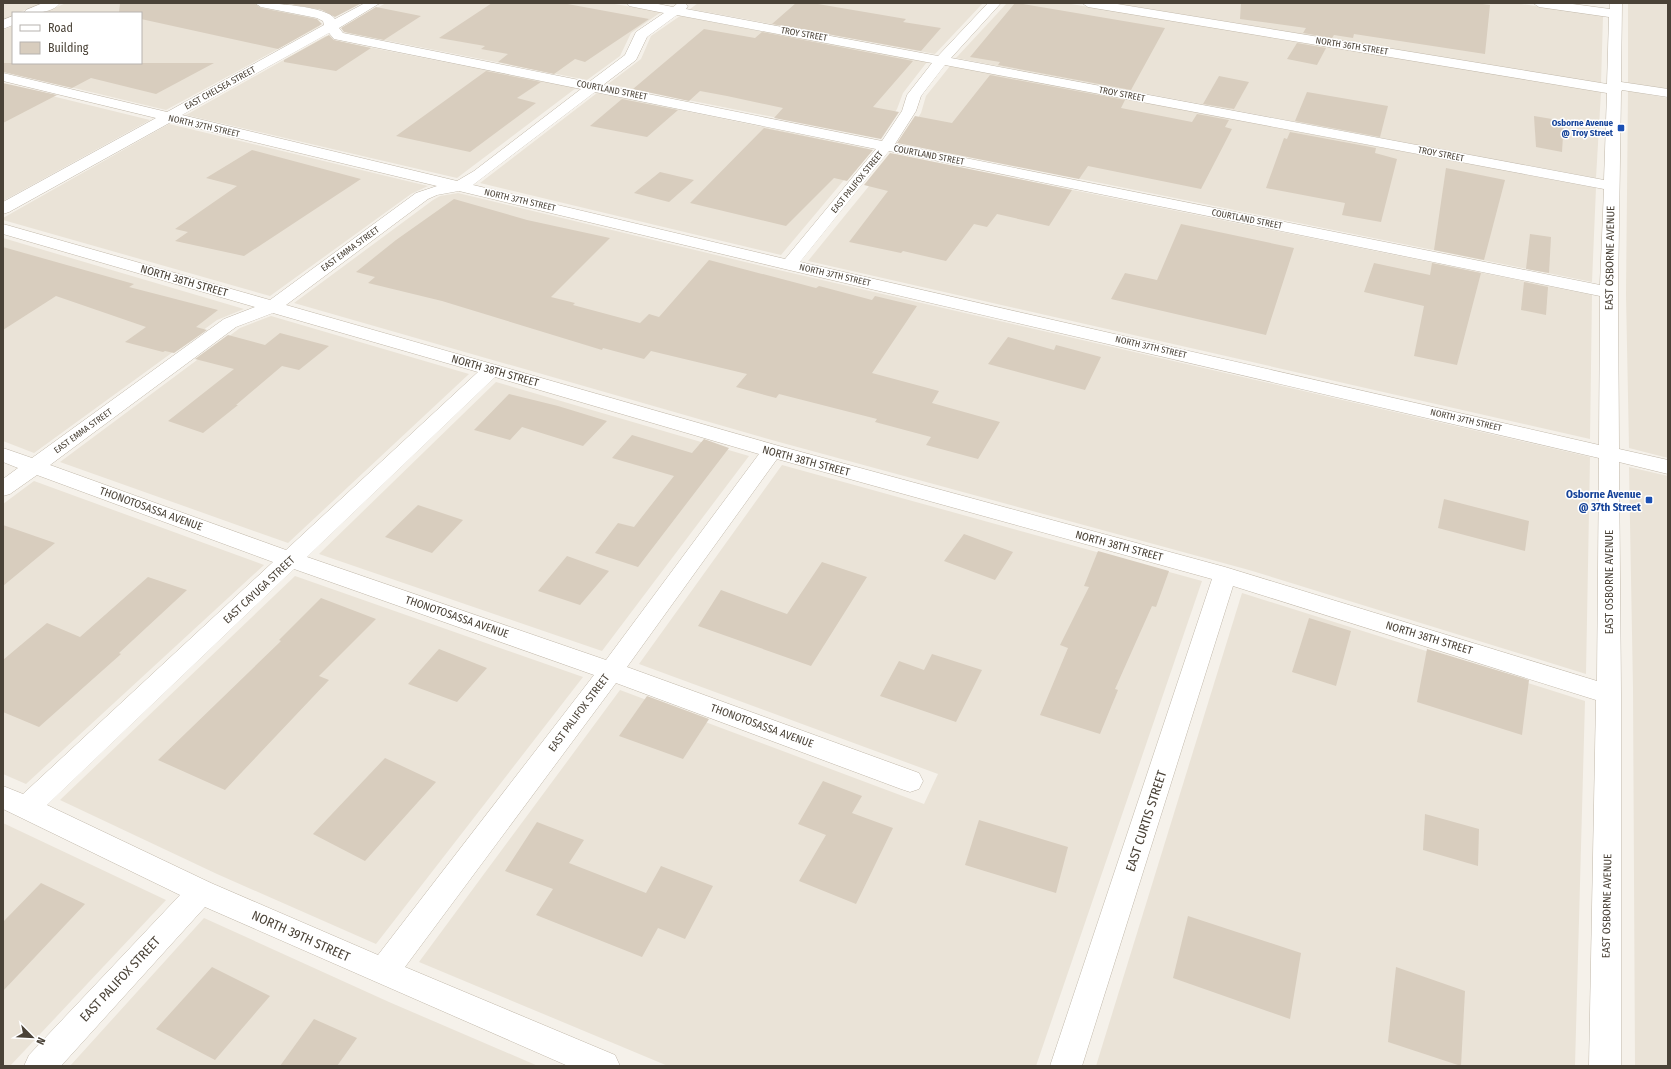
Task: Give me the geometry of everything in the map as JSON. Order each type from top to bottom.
[{"type":"street","points":[[32,12],[54,3]]},
{"type":"street","name":"COURTLAND STREET","points":[[261,3],[321,15],[329,19],[331,27],[339,36],[1609,292]]},
{"type":"street","name":"EAST CHELSEA STREET","points":[[3,209],[374,3]]},
{"type":"street","name":"TROY STREET","points":[[633,3],[681,7],[942,60],[1611,186]]},
{"type":"street","name":"EAST PALIFOX STREET","points":[[789,265],[886,146],[909,111],[914,95],[942,60],[995,3]]},
{"type":"street","name":"NORTH 36TH STREET","points":[[1088,3],[1615,87],[1668,94]]},
{"type":"street","points":[[1539,3],[1615,9]]},
{"type":"street","name":"EAST EMMA STREET","points":[[3,489],[230,323],[272,307],[422,196],[433,191],[460,186],[479,174],[631,57],[641,35],[681,7]]},
{"type":"street","name":"EAST OSBORNE AVENUE","points":[[1605,1066],[1609,694],[1609,292],[1615,87],[1615,9]]},
{"type":"street","points":[[3,25],[12,20]]},
{"type":"street","name":"NORTH 37TH STREET","points":[[3,77],[789,265],[1610,452],[1668,467]]},
{"type":"street","name":"NORTH 38TH STREET","points":[[3,229],[772,451],[1226,575],[1609,694]]},
{"type":"street","name":"EAST CAYUGA STREET","points":[[15,802],[292,560],[491,370]]},
{"type":"street","name":"EAST PALIFOX STREET","points":[[383,972],[611,671],[772,451]]},
{"type":"street","name":"THONOTOSASSA AVENUE","points":[[3,455],[292,560],[611,671],[910,781]]},
{"type":"street","name":"EAST CURTIS STREET","points":[[1066,1066],[1226,575]]},
{"type":"street","name":"NORTH 39TH STREET","points":[[15,802],[201,892],[383,972],[604,1066]]},
{"type":"street","name":"EAST PALIFOX STREET","points":[[40,1066],[201,892]]},
{"type":"shaded area","points":[[3,3],[42,3],[20,12],[12,12],[12,15],[3,19]]},
{"type":"shaded area","points":[[66,3],[237,3],[313,18],[319,21],[320,26],[166,110],[3,71],[3,30],[12,26],[12,64],[142,64],[142,12],[45,12]]},
{"type":"shaded area","points":[[386,3],[609,3],[661,12],[631,33],[620,56],[587,80],[348,33],[343,27]]},
{"type":"shaded area","points":[[698,3],[983,3],[935,54],[690,9]]},
{"type":"shaded area","points":[[1007,3],[1065,3],[1601,92],[1596,178],[956,58]]},
{"type":"shaded area","points":[[1112,3],[1515,3],[1603,16],[1601,83]]},
{"type":"shaded area","points":[[1628,3],[1668,3],[1668,89],[1628,83]]},
{"type":"shaded area","points":[[680,16],[927,62],[903,93],[897,109],[878,138],[608,84],[641,59],[651,36]]},
{"type":"shaded area","points":[[326,36],[332,40],[576,88],[457,178],[186,115]]},
{"type":"shaded area","points":[[950,66],[1596,188],[1592,282],[902,143],[921,113],[926,96]]},
{"type":"shaded area","points":[[3,84],[150,120],[3,201]]},
{"type":"shaded area","points":[[1628,91],[1668,98],[1668,458],[1629,448],[1626,295]]},
{"type":"shaded area","points":[[597,93],[870,149],[781,255],[480,183]]},
{"type":"shaded area","points":[[169,124],[428,186],[411,194],[270,296],[3,220],[3,218]]},
{"type":"shaded area","points":[[895,154],[1592,295],[1590,439],[808,261]]},
{"type":"shaded area","points":[[458,193],[770,268],[1590,457],[1586,674],[1249,570],[779,442],[294,303],[433,200],[440,196]]},
{"type":"shaded area","points":[[3,238],[244,309],[217,320],[34,453],[3,441]]},
{"type":"shaded area","points":[[271,316],[469,374],[288,543],[60,462],[240,328]]},
{"type":"shaded area","points":[[496,382],[749,456],[602,651],[319,554]]},
{"type":"shaded area","points":[[782,465],[1202,581],[1036,1066],[668,1066],[419,962],[620,690],[924,804],[938,774],[639,664]]},
{"type":"shaded area","points":[[1629,467],[1668,476],[1668,1066],[1635,1066],[1633,688]]},
{"type":"shaded area","points":[[34,481],[264,565],[26,784],[3,774],[3,504]]},
{"type":"shaded area","points":[[295,576],[583,677],[376,944],[217,874],[60,800]]},
{"type":"shaded area","points":[[1242,593],[1585,701],[1575,1066],[1096,1066]]},
{"type":"shaded area","points":[[3,823],[166,900],[10,1066],[3,1066]]},
{"type":"shaded area","points":[[204,918],[389,1002],[538,1066],[70,1066]]},
{"type":"building","points":[[120,3],[254,3],[261,8],[317,19],[322,24],[278,49],[142,19],[142,12],[119,12]]},
{"type":"building","points":[[284,3],[360,4],[335,17],[322,10]]},
{"type":"building","points":[[492,3],[562,3],[649,19],[585,62],[575,59],[554,74],[498,62],[508,54],[481,49],[485,46],[439,38]]},
{"type":"building","points":[[796,3],[812,3],[906,19],[903,22],[941,28],[921,51],[772,24]]},
{"type":"building","points":[[1015,3],[1165,28],[1131,90],[998,65],[1000,62],[970,57]]},
{"type":"building","points":[[1241,3],[1475,3],[1490,5],[1485,54],[1354,34],[1353,38],[1334,35],[1332,38],[1303,33],[1306,28],[1240,19]]},
{"type":"building","points":[[376,7],[421,16],[384,40],[344,32],[341,28]]},
{"type":"building","points":[[704,29],[755,38],[762,32],[913,61],[873,107],[899,112],[881,139],[774,118],[783,108],[727,96],[700,91],[689,101],[633,89]]},
{"type":"building","points":[[329,35],[334,40],[371,48],[336,71],[284,62],[284,60]]},
{"type":"building","points":[[1297,43],[1326,48],[1317,65],[1287,59]]},
{"type":"building","points":[[3,63],[214,63],[156,94],[91,78],[72,88],[3,72]]},
{"type":"building","points":[[486,71],[541,82],[517,98],[536,103],[470,152],[396,136]]},
{"type":"building","points":[[990,75],[1125,100],[1121,108],[1192,122],[1197,114],[1229,120],[1225,127],[1232,129],[1201,189],[1088,166],[1079,179],[897,143],[915,116],[952,123]]},
{"type":"building","points":[[1219,76],[1249,82],[1234,109],[1203,104]]},
{"type":"building","points":[[3,83],[57,95],[3,123]]},
{"type":"building","points":[[1307,92],[1388,106],[1380,137],[1295,121]]},
{"type":"building","points":[[622,99],[678,110],[647,137],[590,126]]},
{"type":"building","points":[[1534,116],[1564,121],[1562,152],[1536,147]]},
{"type":"building","points":[[764,128],[873,150],[847,181],[834,178],[786,226],[690,203]]},
{"type":"building","points":[[1290,132],[1376,148],[1375,153],[1397,159],[1381,222],[1342,215],[1345,203],[1266,188],[1284,138],[1287,139]]},
{"type":"building","points":[[252,150],[361,179],[244,256],[175,241],[188,232],[175,229],[237,186],[206,178]]},
{"type":"building","points":[[890,153],[1072,190],[1049,226],[997,214],[987,227],[974,224],[946,261],[903,251],[901,253],[849,242],[888,191],[864,185]]},
{"type":"building","points":[[1446,168],[1505,180],[1484,260],[1434,250]]},
{"type":"building","points":[[660,172],[694,180],[669,202],[634,193]]},
{"type":"building","points":[[454,199],[527,220],[610,238],[551,297],[575,303],[573,305],[640,323],[649,314],[659,317],[709,260],[816,288],[819,286],[872,300],[875,296],[917,306],[872,373],[939,391],[932,403],[1000,422],[978,459],[926,445],[931,437],[875,422],[877,419],[779,394],[776,398],[736,387],[747,374],[651,351],[644,359],[603,348],[602,350],[442,301],[368,283],[375,277],[356,272],[396,240]]},
{"type":"building","points":[[1181,224],[1294,248],[1266,335],[1111,299],[1125,273],[1157,280]]},
{"type":"building","points":[[1530,234],[1551,237],[1549,273],[1526,269]]},
{"type":"building","points":[[3,247],[134,284],[129,287],[218,310],[196,327],[207,330],[174,353],[163,352],[125,342],[146,327],[56,296],[3,330]]},
{"type":"building","points":[[1374,263],[1430,275],[1432,263],[1481,273],[1457,365],[1414,356],[1424,306],[1364,292]]},
{"type":"building","points":[[1524,282],[1548,287],[1546,315],[1521,310]]},
{"type":"building","points":[[280,333],[329,346],[299,370],[282,366],[236,405],[238,405],[203,433],[168,421],[234,369],[195,359],[228,335],[265,345]]},
{"type":"building","points":[[1008,337],[1054,350],[1056,345],[1101,357],[1085,390],[988,364]]},
{"type":"building","points":[[509,394],[558,406],[607,421],[583,446],[522,427],[510,440],[474,430]]},
{"type":"building","points":[[632,435],[692,453],[704,439],[729,448],[638,567],[595,553],[618,523],[634,527],[674,476],[612,458]]},
{"type":"building","points":[[1444,499],[1529,521],[1525,551],[1438,528]]},
{"type":"building","points":[[418,505],[463,520],[432,553],[385,537]]},
{"type":"building","points":[[3,525],[55,543],[3,586]]},
{"type":"building","points":[[964,534],[1013,552],[995,580],[944,561]]},
{"type":"building","points":[[1098,551],[1169,571],[1156,607],[1152,606],[1115,689],[1118,690],[1100,734],[1040,715],[1068,648],[1060,645],[1089,587],[1084,586]]},
{"type":"building","points":[[567,556],[609,571],[580,605],[538,591]]},
{"type":"building","points":[[822,562],[867,577],[811,666],[698,626],[721,590],[787,614]]},
{"type":"building","points":[[148,577],[187,590],[119,653],[121,654],[39,727],[3,712],[3,660],[47,623],[80,637]]},
{"type":"building","points":[[321,598],[376,619],[319,676],[329,680],[225,790],[158,760],[281,641],[279,640]]},
{"type":"building","points":[[1309,618],[1351,631],[1336,686],[1292,672]]},
{"type":"building","points":[[439,649],[487,668],[457,702],[408,684]]},
{"type":"building","points":[[1427,649],[1529,680],[1522,735],[1417,702]]},
{"type":"building","points":[[932,654],[982,670],[956,722],[880,696],[899,661],[924,670]]},
{"type":"building","points":[[647,696],[709,719],[683,759],[619,736]]},
{"type":"building","points":[[385,758],[436,782],[365,861],[313,834]]},
{"type":"building","points":[[823,781],[862,796],[852,813],[893,828],[856,904],[799,881],[826,835],[798,824]]},
{"type":"building","points":[[1425,814],[1479,829],[1478,866],[1423,850]]},
{"type":"building","points":[[979,820],[1068,847],[1056,893],[965,865]]},
{"type":"building","points":[[537,822],[584,840],[569,863],[646,893],[661,866],[713,886],[685,939],[658,928],[642,957],[536,915],[553,889],[505,871]]},
{"type":"building","points":[[41,883],[85,904],[3,991],[3,922]]},
{"type":"building","points":[[1188,916],[1301,953],[1290,1019],[1173,978]]},
{"type":"building","points":[[212,967],[270,996],[215,1060],[156,1029]]},
{"type":"building","points":[[1396,967],[1465,991],[1461,1066],[1388,1042]]},
{"type":"building","points":[[314,1019],[357,1038],[337,1066],[280,1066]]},
{"type":"place","name":"Osborne Avenue @ Troy Street","points":[[1621,128]]},
{"type":"place","name":"Osborne Avenue @ 37th Street","points":[[1649,500]]}]
